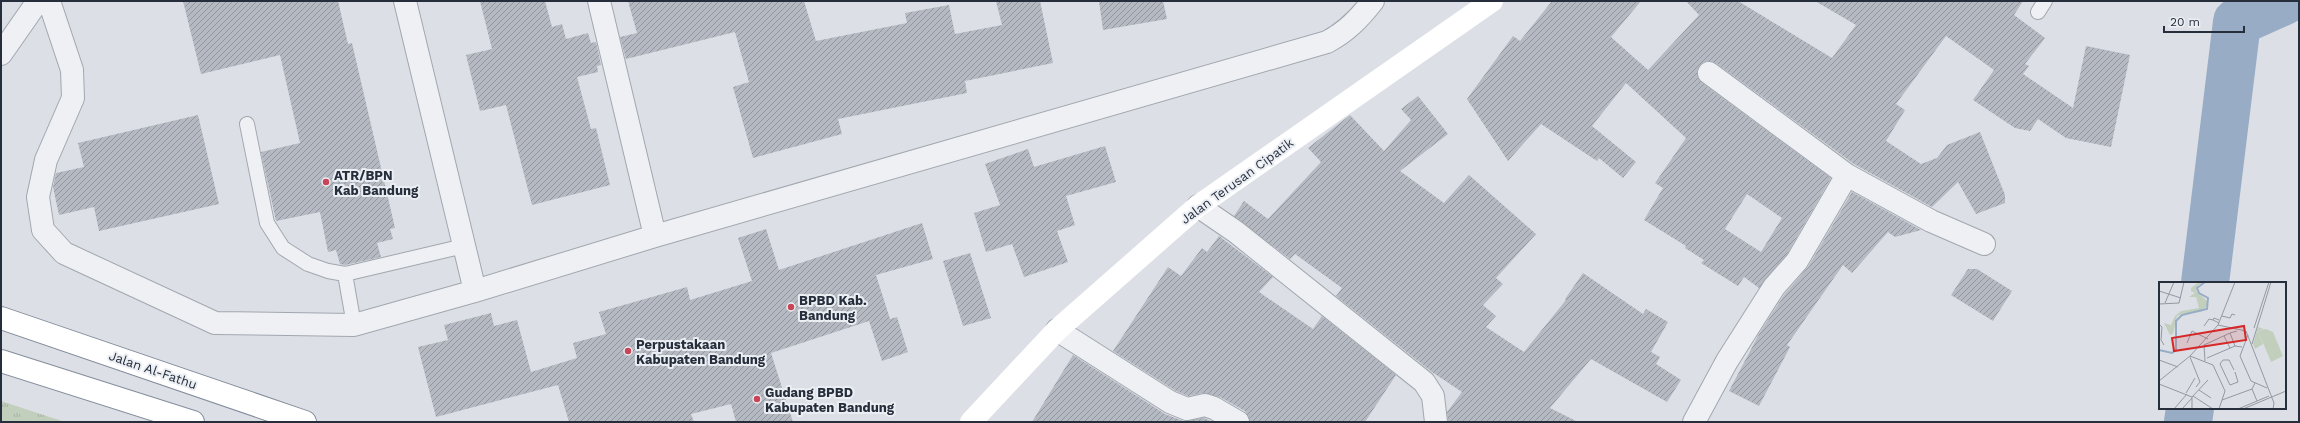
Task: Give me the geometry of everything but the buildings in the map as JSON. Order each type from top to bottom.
[{"type":"main road","name":"Jalan Terusan Cipatik","points":[[971,422],[1057,330],[1198,206],[1492,1]]},
{"type":"main road","name":"Jalan Al-Fathu","points":[[1,318],[305,422]]},
{"type":"main road","points":[[1,361],[193,422]]},
{"type":"street","points":[[1,54],[38,1]]},
{"type":"street","points":[[49,1],[72,70],[73,98],[46,160],[38,197],[43,230],[64,253],[215,323],[354,325],[1327,42],[1343,34],[1359,19],[1373,1]]},
{"type":"street","points":[[405,1],[475,291]]},
{"type":"street","points":[[600,1],[656,236]]},
{"type":"street","points":[[1709,72],[1847,175],[1931,221],[1984,244]]},
{"type":"street","points":[[1694,422],[1727,361],[1774,287],[1797,261],[1847,175]]},
{"type":"street","points":[[1198,206],[1236,232],[1424,382],[1433,396],[1436,422]]},
{"type":"street","points":[[1057,330],[1170,402],[1187,409],[1205,405],[1214,408],[1238,422]]},
{"type":"lane","points":[[247,124],[267,223],[283,248],[308,264],[328,271],[345,274],[464,246]]},
{"type":"lane","points":[[345,274],[354,325]]},
{"type":"green space","points":[[1,401],[65,422],[1,422]]},
{"type":"waterway","points":[[2205,282],[2237,22],[2284,1]]},
{"type":"waterway","points":[[2188,422],[2190,409]]},
{"type":"place","name":"ATR/BPN Kab Bandung","points":[[326,182]]},
{"type":"place","name":"BPBD Kab. Bandung","points":[[791,307]]},
{"type":"place","name":"Perpustakaan Kabupaten Bandung","points":[[628,351]]},
{"type":"place","name":"Gudang BPBD Kabupaten Bandung","points":[[757,399]]}]
